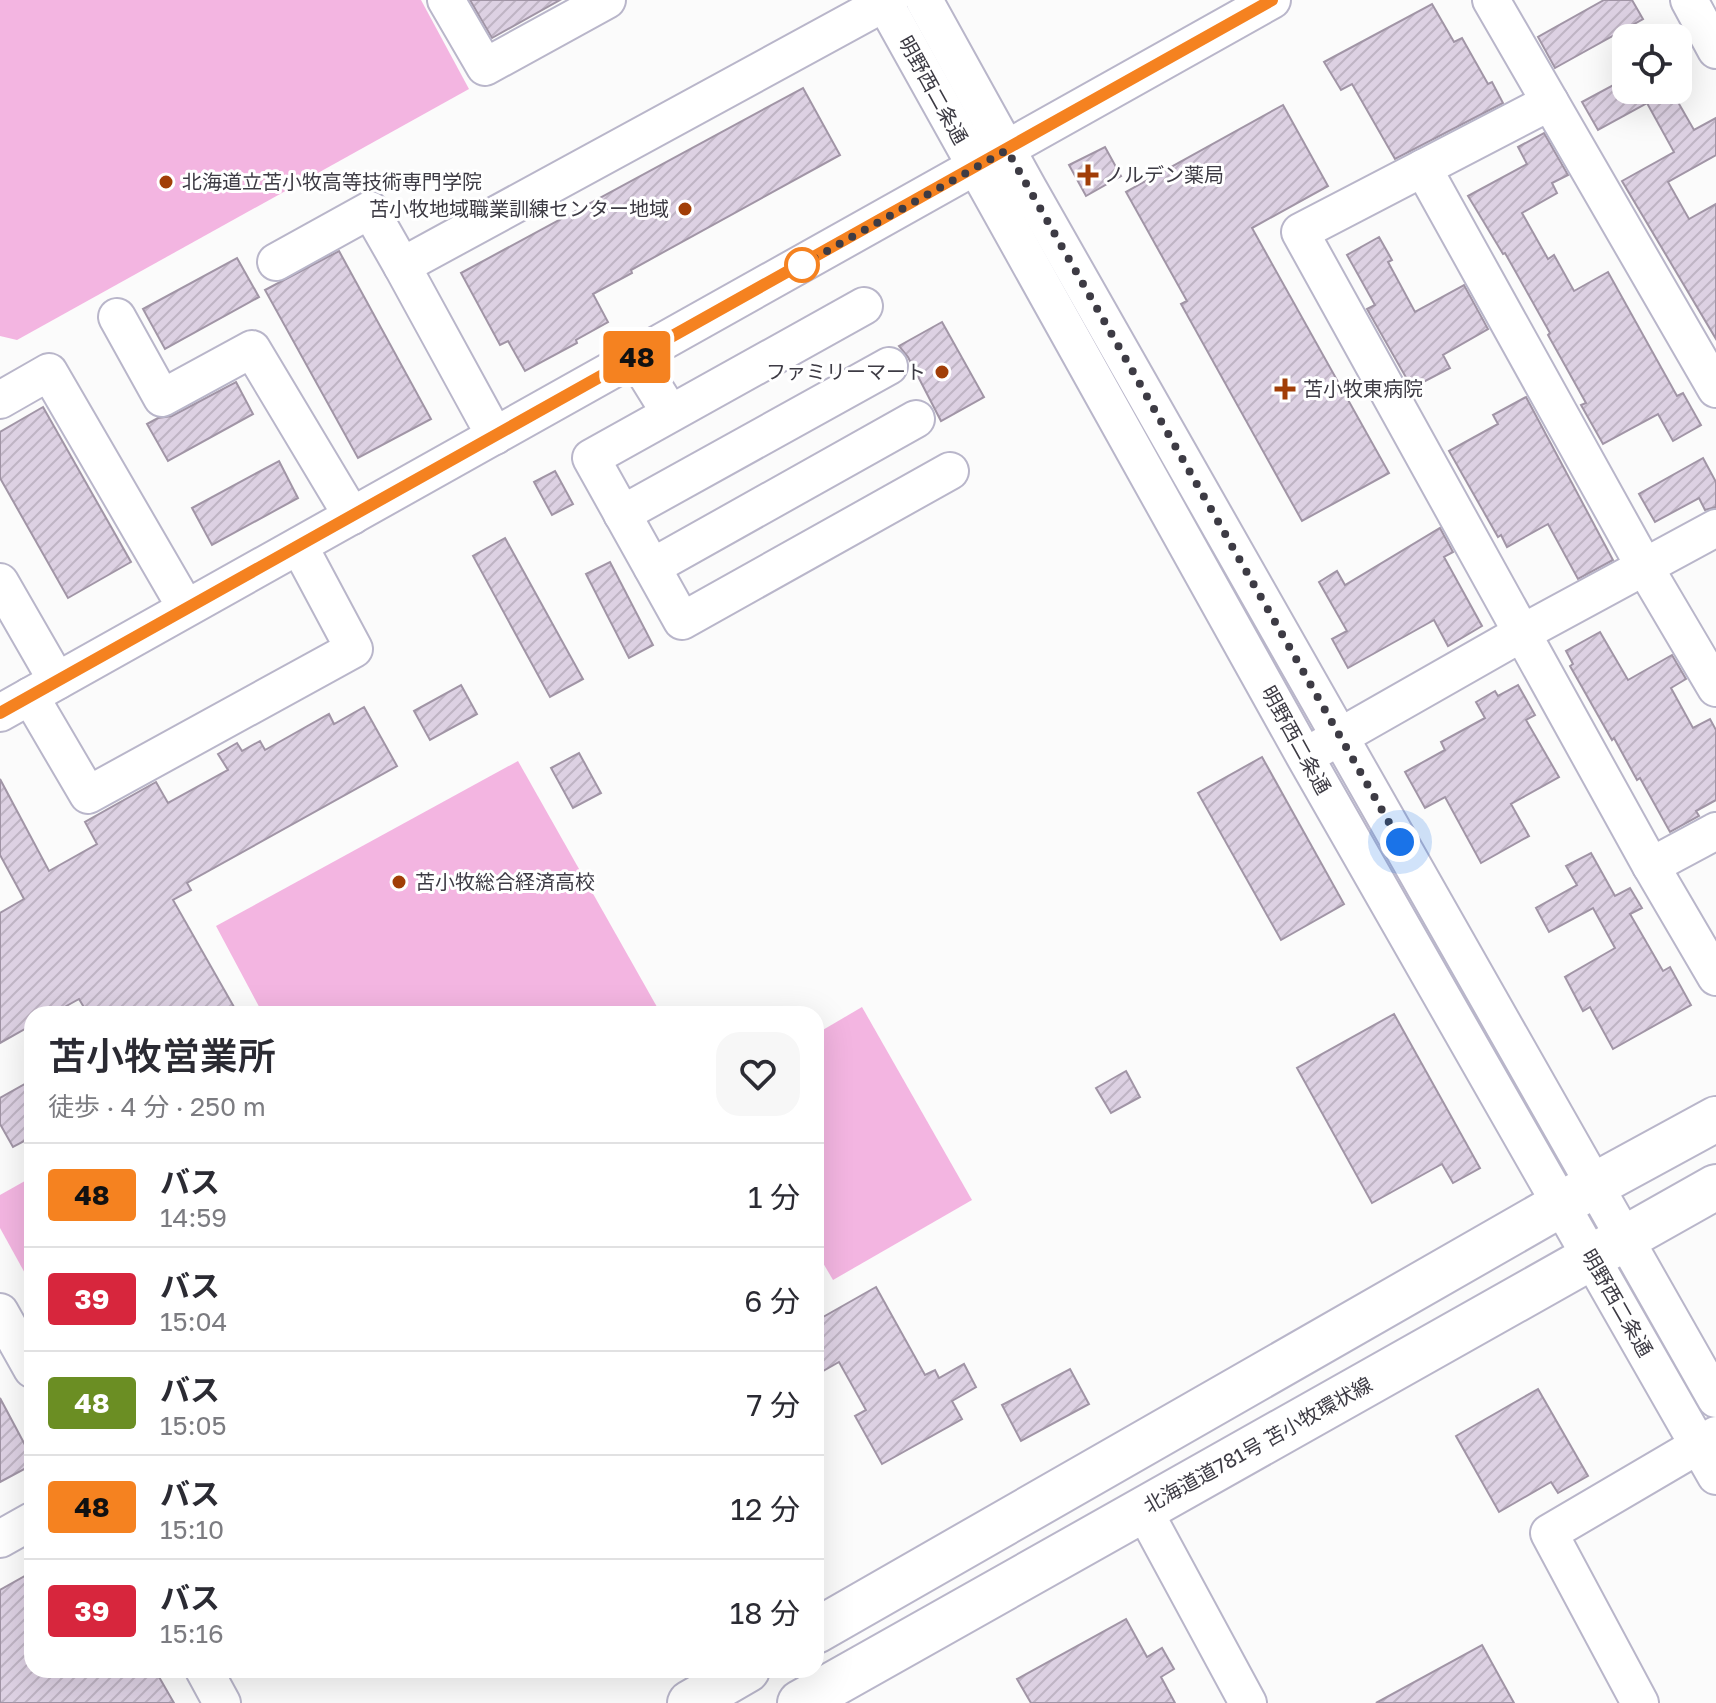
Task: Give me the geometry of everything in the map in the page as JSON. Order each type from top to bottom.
[{"type":"main road","points":[[824,1626],[1716,1119]]},
{"type":"main road","name":"北海道道781号 苫小牧環状線","points":[[800,1703],[1716,1187]]},
{"type":"main road","points":[[690,1703],[733,1678]]},
{"type":"street","points":[[446,0],[485,67],[607,0]]},
{"type":"street","name":"明野西二条通","points":[[924,0],[992,158],[1305,757],[1608,1247],[1716,1399]]},
{"type":"street","points":[[29,696],[1272,0]]},
{"type":"street","points":[[1491,0],[1716,389]]},
{"type":"street","points":[[1689,0],[1716,50]]},
{"type":"street","points":[[402,266],[886,1]]},
{"type":"street","name":"明野西二条通","points":[[886,1],[992,158],[1341,737],[1576,1196]]},
{"type":"street","points":[[1550,102],[1300,232],[1651,866],[1716,977]]},
{"type":"street","points":[[1423,168],[1644,566],[1716,688]]},
{"type":"street","points":[[276,262],[370,210],[495,436]]},
{"type":"street","points":[[864,306],[591,458],[682,621],[950,471]]},
{"type":"street","points":[[117,317],[162,398],[252,349],[352,516]]},
{"type":"street","points":[[636,358],[670,413]]},
{"type":"street","points":[[622,514],[889,366]]},
{"type":"street","points":[[0,400],[49,372],[186,608]]},
{"type":"street","points":[[652,567],[916,419]]},
{"type":"street","points":[[1305,757],[1522,633],[1716,528]]},
{"type":"street","points":[[3,595],[29,696],[88,795],[354,649],[299,546]]},
{"type":"street","points":[[1651,866],[1716,831]]},
{"type":"street","name":"明野西二条通","points":[[1608,1247],[1710,1452]]},
{"type":"street","points":[[0,1312],[24,1355]]},
{"type":"street","points":[[1640,1703],[1549,1533],[1710,1452]]},
{"type":"street","points":[[1143,1509],[1248,1703]]},
{"type":"street","points":[[0,1539],[24,1526]]},
{"type":"street","points":[[208,1678],[221,1703]]},
{"type":"shaded area","name":"北海道立苫小牧高等技術専門学院","points":[[0,0],[421,0],[469,89],[17,340],[0,336]]},
{"type":"shaded area","points":[[518,761],[656,1006],[259,1006],[216,926]]},
{"type":"shaded area","points":[[862,1007],[972,1200],[833,1280],[824,1265],[824,1029]]},
{"type":"shaded area","points":[[24,1182],[24,1272],[0,1228],[0,1195]]},
{"type":"building","points":[[470,0],[560,0],[492,38]]},
{"type":"building","points":[[1604,0],[1632,0],[1643,19],[1634,24],[1612,24],[1612,36],[1555,68],[1538,37]]},
{"type":"building","points":[[1432,4],[1454,42],[1462,38],[1488,84],[1492,82],[1503,103],[1395,159],[1352,84],[1341,90],[1324,62]]},
{"type":"building","points":[[1612,86],[1612,104],[1645,104],[1598,130],[1582,102]]},
{"type":"building","name":"苫小牧地域職業訓練センター地域","points":[[803,88],[840,155],[593,294],[608,322],[576,340],[577,343],[525,371],[508,341],[500,345],[461,273]]},
{"type":"building","points":[[1648,104],[1679,104],[1694,130],[1716,118],[1716,155],[1668,182],[1689,219],[1716,204],[1716,339],[1622,181],[1674,152]]},
{"type":"building","name":"苫小牧東病院","points":[[1283,105],[1328,186],[1252,228],[1389,473],[1302,521],[1181,304],[1187,301],[1126,192]]},
{"type":"building","points":[[1544,133],[1568,175],[1552,183],[1557,193],[1522,213],[1548,259],[1554,255],[1574,291],[1608,272],[1677,396],[1683,393],[1701,425],[1673,441],[1658,414],[1603,444],[1581,405],[1586,403],[1548,335],[1550,333],[1505,253],[1468,196],[1527,164],[1518,147]]},
{"type":"building","name":"ノルデン薬局","points":[[1105,147],[1121,176],[1086,196],[1069,165]]},
{"type":"building","points":[[1379,237],[1392,260],[1388,262],[1415,312],[1464,285],[1488,329],[1443,355],[1450,368],[1412,388],[1367,309],[1375,305],[1347,255]]},
{"type":"building","points":[[339,251],[431,419],[358,458],[265,290]]},
{"type":"building","points":[[237,258],[259,297],[165,349],[143,309]]},
{"type":"building","name":"ファミリーマート","points":[[942,322],[984,397],[941,421],[908,357],[899,346]]},
{"type":"building","points":[[236,382],[253,414],[168,461],[147,424],[172,416]]},
{"type":"building","points":[[1526,397],[1613,560],[1578,579],[1548,524],[1507,547],[1501,535],[1498,537],[1449,451],[1498,424],[1493,415]]},
{"type":"building","points":[[43,407],[131,562],[68,598],[0,478],[0,432]]},
{"type":"building","points":[[1703,458],[1716,482],[1716,507],[1705,510],[1699,498],[1655,522],[1639,494]]},
{"type":"building","points":[[279,461],[298,498],[212,545],[192,508]]},
{"type":"building","points":[[555,471],[573,504],[552,515],[534,482]]},
{"type":"building","points":[[1440,528],[1453,552],[1444,557],[1482,626],[1448,646],[1434,620],[1348,668],[1332,639],[1347,631],[1319,582],[1337,571],[1345,585]]},
{"type":"building","points":[[505,538],[583,679],[550,697],[473,556]]},
{"type":"building","points":[[610,562],[653,645],[629,658],[586,574]]},
{"type":"building","points":[[1600,632],[1628,680],[1672,655],[1686,679],[1671,688],[1693,728],[1710,719],[1716,730],[1716,800],[1696,811],[1699,816],[1670,832],[1570,666],[1573,664],[1566,651]]},
{"type":"building","points":[[461,685],[477,714],[430,740],[414,711]]},
{"type":"building","points":[[1518,685],[1535,715],[1526,720],[1559,777],[1511,804],[1529,836],[1481,863],[1445,797],[1425,808],[1405,772],[1445,750],[1441,742],[1485,718],[1476,702],[1495,691],[1498,696]]},
{"type":"building","points":[[364,707],[397,766],[187,883],[191,890],[173,900],[233,1006],[83,1006],[79,999],[66,1006],[24,1006],[24,1030],[0,1043],[0,913],[24,899],[0,855],[0,779],[49,871],[97,844],[85,822],[156,782],[168,803],[228,770],[218,754],[237,743],[242,751],[260,741],[265,750],[329,714],[334,724]]},
{"type":"building","points":[[579,753],[601,793],[573,808],[551,768]]},
{"type":"building","points":[[1262,757],[1344,904],[1281,940],[1198,793]]},
{"type":"building","points":[[1591,853],[1615,896],[1630,888],[1642,908],[1630,914],[1663,971],[1670,967],[1691,1005],[1613,1049],[1590,1007],[1583,1011],[1565,977],[1615,948],[1593,908],[1549,932],[1536,908],[1577,885],[1566,866]]},
{"type":"building","points":[[1394,1014],[1480,1168],[1453,1183],[1442,1164],[1372,1203],[1297,1068]]},
{"type":"building","points":[[1126,1071],[1140,1097],[1111,1113],[1096,1088]]},
{"type":"building","points":[[24,1084],[24,1141],[13,1147],[0,1124],[0,1098]]},
{"type":"building","points":[[876,1287],[925,1375],[935,1370],[939,1378],[964,1364],[976,1387],[952,1401],[962,1419],[882,1464],[855,1416],[866,1410],[839,1362],[824,1370],[824,1316]]},
{"type":"building","points":[[1070,1369],[1089,1404],[1021,1441],[1002,1405]]},
{"type":"building","points":[[1538,1389],[1588,1476],[1558,1493],[1551,1482],[1499,1512],[1456,1436]]},
{"type":"building","points":[[0,1398],[24,1443],[24,1469],[0,1482]]},
{"type":"building","points":[[24,1576],[24,1678],[160,1678],[174,1703],[0,1703],[0,1590]]},
{"type":"building","points":[[1126,1619],[1147,1657],[1162,1648],[1174,1669],[1161,1677],[1175,1703],[1031,1703],[1017,1679]]},
{"type":"building","points":[[1482,1645],[1514,1703],[1376,1703]]},
{"type":"bus line","name":"48","points":[[0,713],[1272,0]]},
{"type":"place","name":"ノルデン薬局","points":[[1088,175]]},
{"type":"place","name":"北海道立苫小牧高等技術専門学院","points":[[166,182]]},
{"type":"place","name":"苫小牧地域職業訓練センター地域","points":[[685,209]]},
{"type":"place","name":"ファミリーマート","points":[[942,372]]},
{"type":"place","name":"苫小牧東病院","points":[[1285,389]]},
{"type":"place","name":"苫小牧総合経済高校","points":[[399,882]]},
{"type":"route","points":[[802,265],[1007,150],[1400,842]]}]
